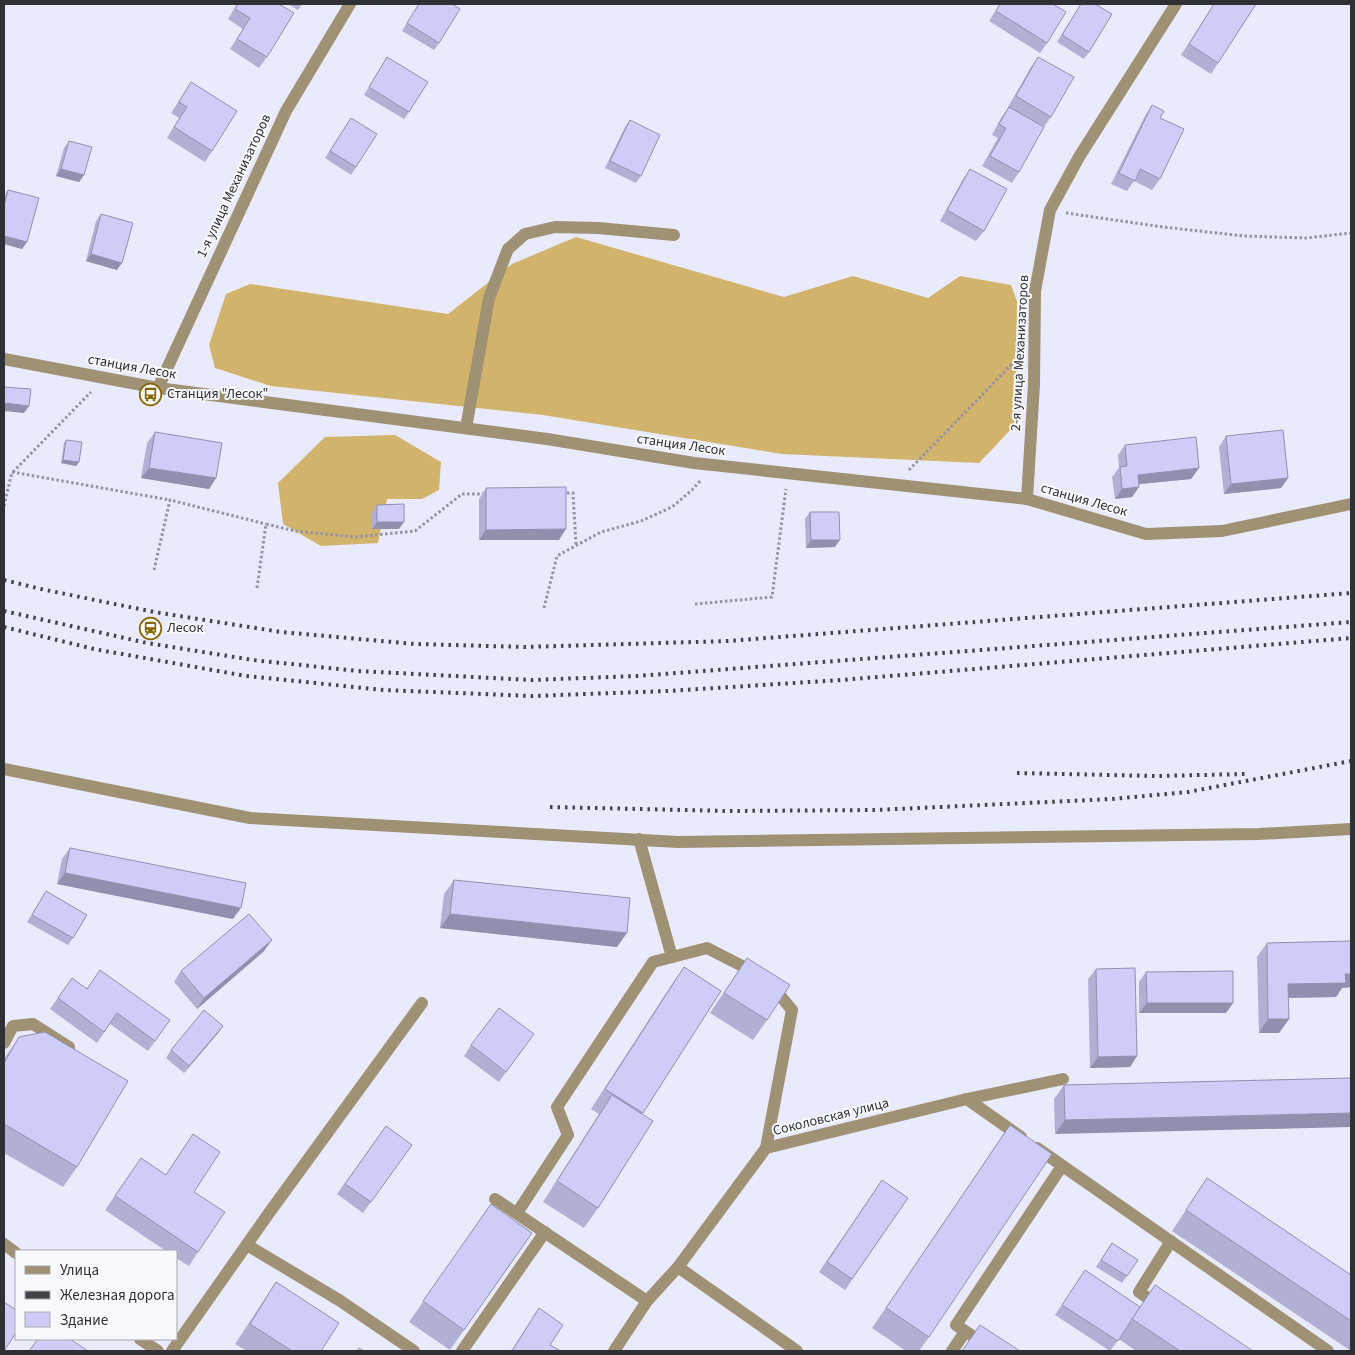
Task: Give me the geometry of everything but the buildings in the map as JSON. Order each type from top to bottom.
[{"type":"street","name":"1-я улица Механизаторов","points":[[158,388],[286,110],[350,4]]},
{"type":"street","name":"2-я улица Механизаторов","points":[[1027,499],[1034,384],[1035,291],[1050,210],[1079,157],[1176,4]]},
{"type":"street","points":[[466,428],[488,298],[508,249],[525,234],[555,227],[598,228],[674,235]]},
{"type":"street","name":"станция Лесок","points":[[4,359],[158,388],[466,428],[714,465],[1027,499],[1146,534],[1222,531],[1351,504]]},
{"type":"street","points":[[4,768],[250,818],[678,842],[1259,834],[1351,829]]},
{"type":"street","points":[[639,839],[672,957]]},
{"type":"street","points":[[517,1214],[568,1134],[557,1107],[654,962],[672,957],[707,948],[765,978],[792,1010],[766,1148]]},
{"type":"street","points":[[172,1351],[247,1244],[422,1003]]},
{"type":"street","points":[[4,1043],[13,1026],[33,1024],[80,1054]]},
{"type":"street","name":"Соколовская улица","points":[[614,1351],[647,1301],[678,1267],[766,1148],[967,1099],[1063,1079]]},
{"type":"street","points":[[967,1099],[1328,1351]]},
{"type":"street","points":[[995,1351],[956,1325],[1062,1166]]},
{"type":"street","points":[[495,1199],[647,1301]]},
{"type":"street","points":[[462,1351],[545,1232]]},
{"type":"street","points":[[1171,1241],[1139,1292],[1171,1313]]},
{"type":"street","points":[[4,1244],[15,1252]]},
{"type":"street","points":[[247,1244],[339,1300],[414,1351]]},
{"type":"street","points":[[678,1267],[797,1351]]},
{"type":"street","points":[[952,1351],[965,1332]]},
{"type":"street","points":[[142,1340],[158,1351]]},
{"type":"path","points":[[1050,210],[1163,227],[1244,236],[1306,238],[1351,233]]},
{"type":"path","points":[[894,484],[1035,341]]},
{"type":"path","points":[[4,506],[12,472],[104,378]]},
{"type":"path","points":[[544,608],[557,556],[601,532],[641,521],[672,507],[691,491],[714,465]]},
{"type":"path","points":[[12,472],[170,500],[295,531],[355,537],[415,531],[462,494],[489,494]]},
{"type":"path","points":[[695,604],[772,597],[788,473]]},
{"type":"path","points":[[554,494],[573,493],[576,544]]},
{"type":"path","points":[[154,570],[170,500]]},
{"type":"path","points":[[257,588],[266,524]]},
{"type":"shaded area","points":[[576,237],[784,297],[853,276],[928,298],[960,276],[1011,285],[1017,301],[1016,424],[979,463],[782,454],[543,415],[271,386],[215,368],[209,345],[226,294],[250,284],[448,314],[512,264]]},
{"type":"shaded area","points":[[395,435],[441,462],[439,490],[422,499],[387,499],[378,543],[321,546],[283,524],[278,483],[325,437]]},
{"type":"railway","points":[[4,580],[154,612],[281,632],[415,644],[525,647],[728,641],[1351,593]]},
{"type":"railway","points":[[4,611],[147,643],[253,660],[358,671],[531,680],[637,676],[1351,622]]},
{"type":"railway","points":[[4,627],[94,649],[246,676],[384,690],[532,696],[668,691],[841,680],[1351,638]]},
{"type":"railway","points":[[550,807],[728,811],[876,810],[1112,799],[1188,792],[1351,761]]},
{"type":"railway","points":[[1017,773],[1157,776],[1247,774]]},
{"type":"place","name":"Станция \"Лесок\"","points":[[151,394]]},
{"type":"place","name":"Лесок","points":[[151,628]]}]
